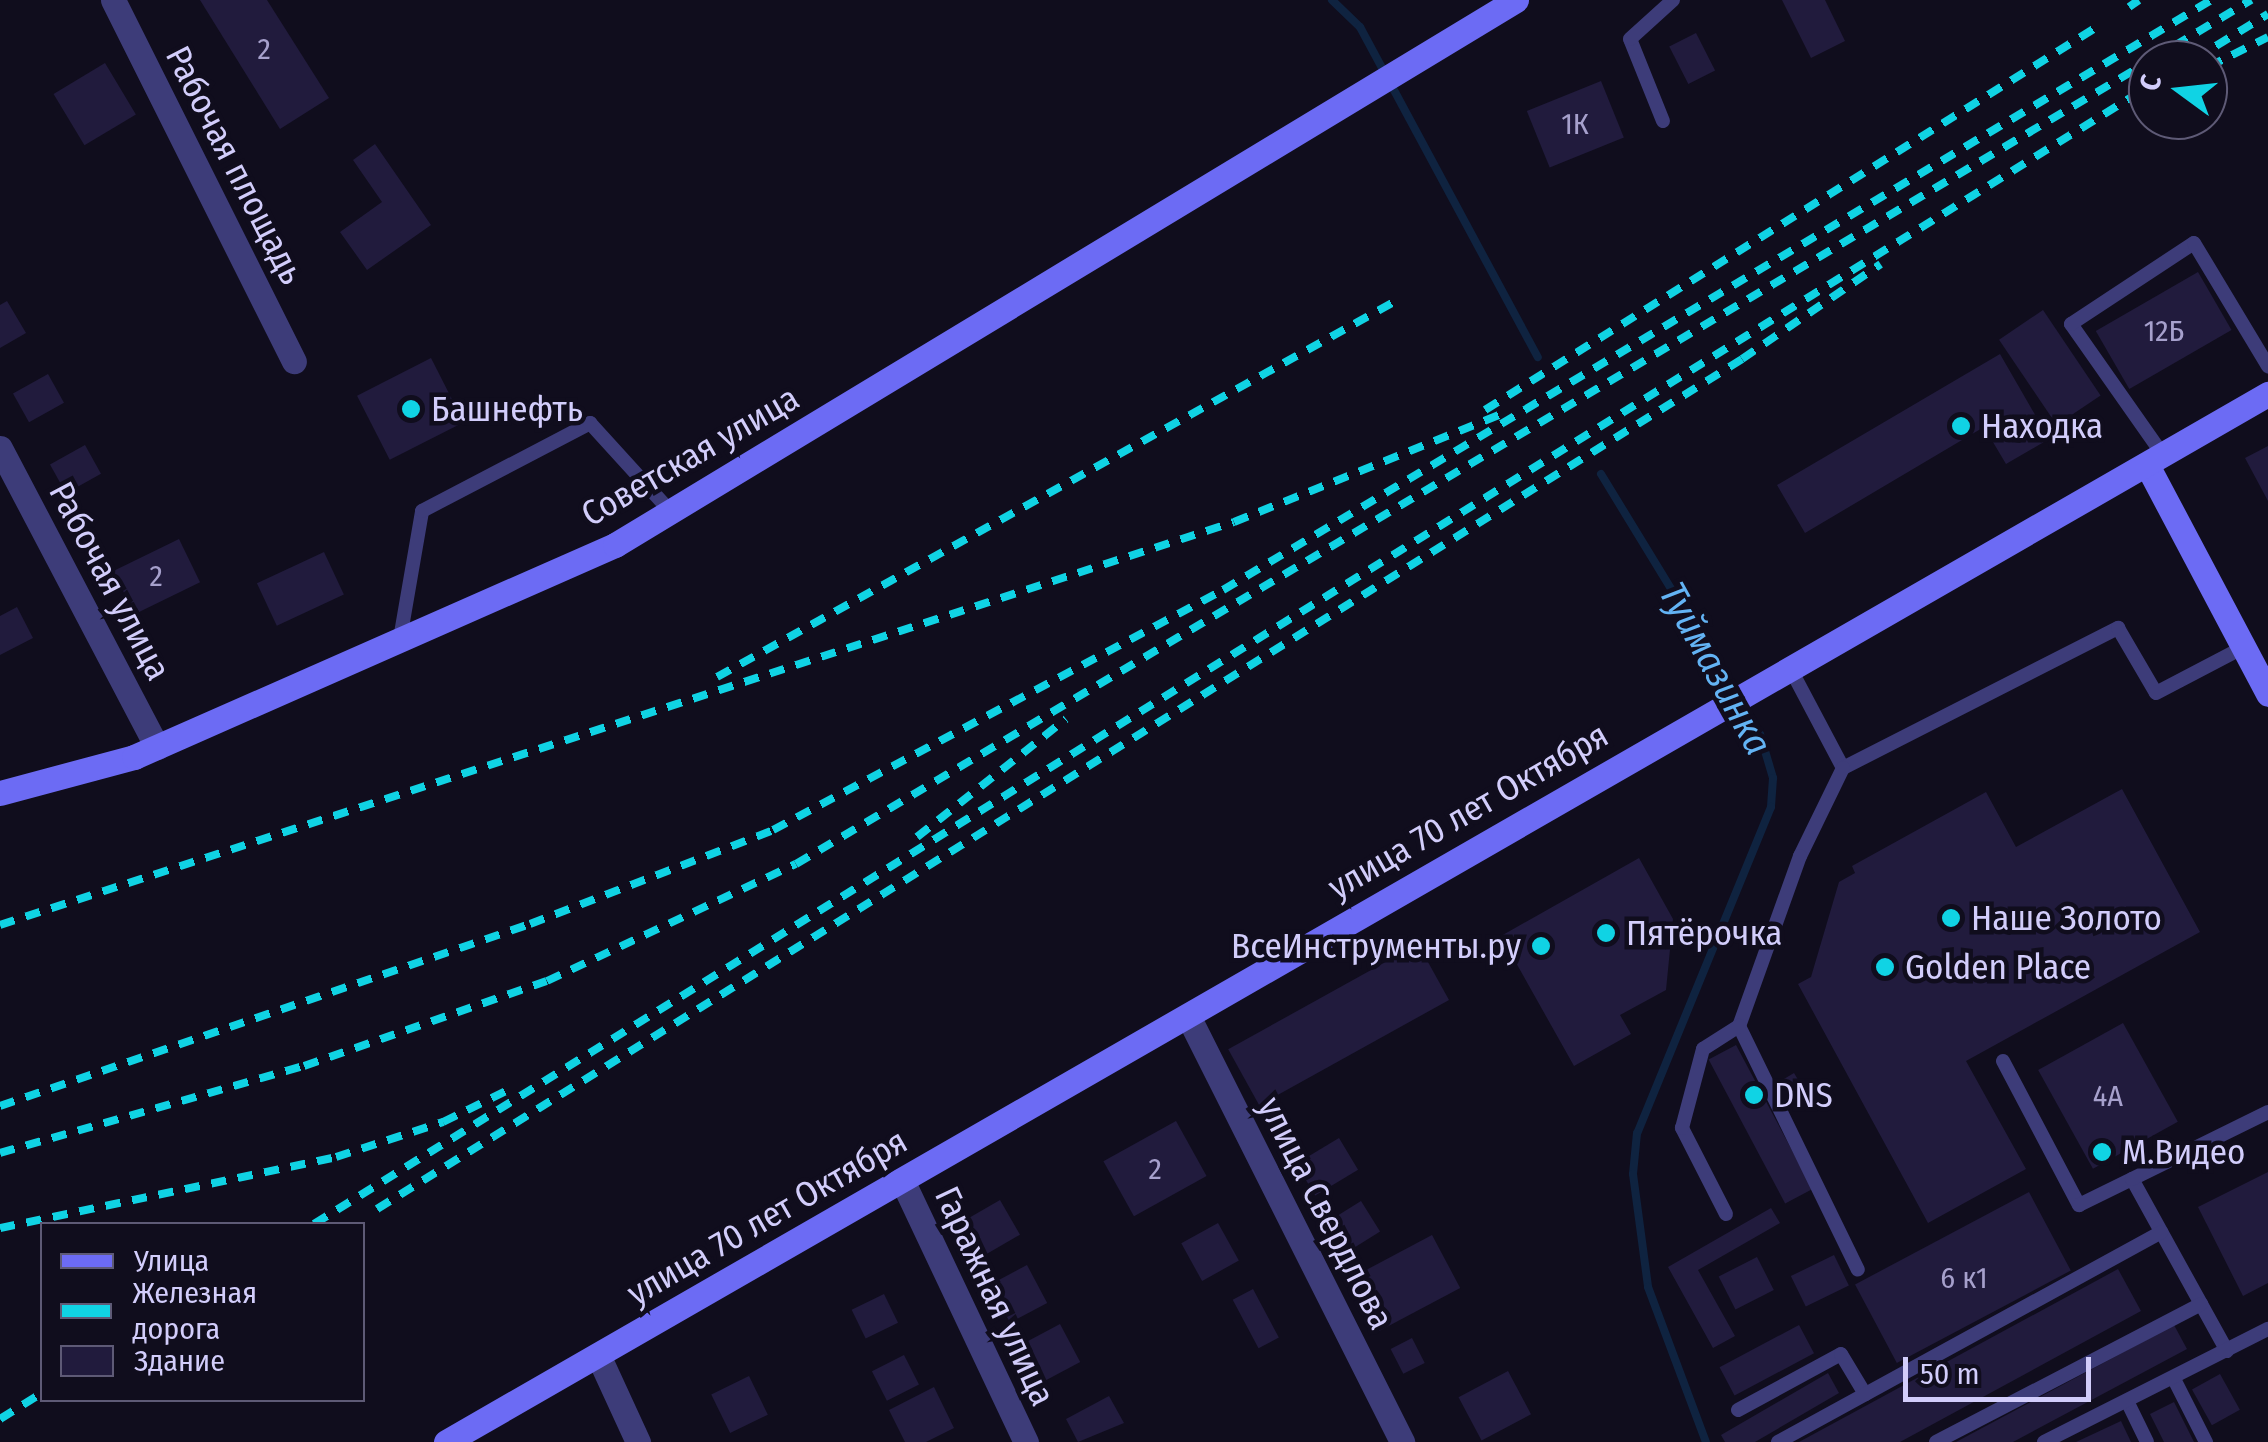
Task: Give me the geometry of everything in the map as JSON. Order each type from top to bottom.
[{"type":"street","name":"Рабочая площадь","points":[[113,0],[294,361]]},
{"type":"street","name":"Советская улица","points":[[0,793],[157,747],[615,545],[1406,72],[1516,0]]},
{"type":"street","name":"улица 70 лет Октября","points":[[446,1442],[1188,1016],[1695,718],[2268,394]]},
{"type":"street","name":"Рабочая улица","points":[[0,448],[157,747]]},
{"type":"street","points":[[2155,460],[2242,648],[2268,694]]},
{"type":"street","name":"улица Свердлова","points":[[1188,1016],[1402,1442]]},
{"type":"street","name":"Гаражная улица","points":[[902,1180],[1026,1442]]},
{"type":"street","points":[[598,1355],[638,1442]]},
{"type":"lane","points":[[1663,120],[1630,39],[1673,0]]},
{"type":"lane","points":[[2155,460],[2071,324],[2194,242],[2268,366]]},
{"type":"lane","points":[[400,640],[422,510],[590,423],[670,511]]},
{"type":"lane","points":[[1726,1214],[1682,1128],[1703,1049],[1738,1026],[1800,856],[1843,768],[2118,628],[2156,693],[2242,648]]},
{"type":"lane","points":[[1789,666],[1843,768]]},
{"type":"lane","points":[[1738,1026],[1858,1270]]},
{"type":"lane","points":[[2003,1062],[2079,1205],[2268,1112]]},
{"type":"lane","points":[[2132,1179],[2227,1351]]},
{"type":"lane","points":[[1778,1442],[2161,1232]]},
{"type":"lane","points":[[1936,1442],[2201,1304]]},
{"type":"lane","points":[[2044,1442],[2128,1403],[2268,1329]]},
{"type":"lane","points":[[1738,1410],[1842,1354],[1864,1394]]},
{"type":"lane","points":[[2174,1379],[2206,1442]]},
{"type":"lane","points":[[2128,1403],[2148,1442]]},
{"type":"building","points":[[200,0],[267,0],[329,98],[280,129]]},
{"type":"building","points":[[1782,0],[1825,0],[1845,41],[1811,58]]},
{"type":"building","points":[[1696,33],[1715,70],[1688,84],[1669,47]]},
{"type":"building","points":[[105,63],[136,114],[84,145],[54,94]]},
{"type":"building","points":[[1601,81],[1624,138],[1550,168],[1527,111]]},
{"type":"building","points":[[375,144],[431,225],[367,270],[340,232],[382,202],[353,160]]},
{"type":"building","points":[[2198,272],[2232,330],[2129,389],[2096,331]]},
{"type":"building","points":[[7,301],[26,333],[0,348],[0,305]]},
{"type":"building","points":[[2043,310],[2101,395],[2057,425],[1999,340]]},
{"type":"building","points":[[2000,354],[2049,439],[2006,464],[1984,427],[1805,533],[1777,485]]},
{"type":"building","name":"Башнефть","points":[[431,358],[464,422],[390,460],[357,396]]},
{"type":"building","points":[[48,374],[64,403],[29,422],[13,393]]},
{"type":"building","points":[[85,445],[101,474],[66,493],[50,464]]},
{"type":"building","points":[[2268,446],[2268,501],[2245,458]]},
{"type":"building","points":[[179,539],[200,582],[134,614],[113,571]]},
{"type":"building","points":[[324,552],[344,595],[277,626],[257,583]]},
{"type":"building","points":[[17,607],[33,638],[0,655],[0,616]]},
{"type":"building","points":[[2122,789],[2200,932],[1966,1061],[2026,1169],[1928,1223],[1798,984],[1811,977],[1839,882],[1855,873],[1852,866],[1986,792],[2016,847]]},
{"type":"building","points":[[1639,858],[1673,919],[1666,990],[1620,1015],[1631,1034],[1574,1066],[1501,936]]},
{"type":"building","points":[[1418,944],[1449,1000],[1259,1105],[1228,1049]]},
{"type":"building","points":[[2123,1023],[2178,1122],[2093,1169],[2038,1070]]},
{"type":"building","points":[[1736,1045],[1813,1189],[1785,1203],[1709,1060]]},
{"type":"building","points":[[1794,1073],[1808,1096],[1791,1106],[1777,1083]]},
{"type":"building","points":[[1176,1121],[1207,1176],[1134,1216],[1103,1161]]},
{"type":"building","points":[[1339,1138],[1358,1170],[1315,1195],[1296,1164]]},
{"type":"building","points":[[2268,1172],[2268,1283],[2243,1296],[2198,1207]]},
{"type":"building","points":[[2029,1192],[2071,1271],[1897,1363],[1855,1284]]},
{"type":"building","points":[[1000,1200],[1020,1235],[980,1258],[960,1223]]},
{"type":"building","points":[[1361,1201],[1380,1232],[1344,1254],[1325,1223]]},
{"type":"building","points":[[1771,1208],[1780,1223],[1698,1270],[1735,1336],[1713,1348],[1668,1267]]},
{"type":"building","points":[[1218,1223],[1239,1261],[1202,1281],[1181,1243]]},
{"type":"building","points":[[1432,1235],[1460,1288],[1376,1333],[1348,1280]]},
{"type":"building","points":[[1834,1255],[1849,1286],[1806,1307],[1791,1276]]},
{"type":"building","points":[[1757,1257],[1774,1290],[1735,1309],[1719,1277]]},
{"type":"building","points":[[1027,1265],[1047,1303],[1010,1323],[990,1285]]},
{"type":"building","points":[[2118,1269],[2141,1311],[1900,1442],[1799,1442]]},
{"type":"building","points":[[1253,1289],[1279,1338],[1259,1348],[1233,1300]]},
{"type":"building","points":[[884,1294],[898,1323],[866,1339],[852,1310]]},
{"type":"building","points":[[1060,1324],[1080,1362],[1043,1382],[1023,1344]]},
{"type":"building","points":[[1799,1325],[1814,1353],[1735,1396],[1720,1367]]},
{"type":"building","points":[[2174,1325],[2187,1349],[2013,1442],[1956,1442]]},
{"type":"building","points":[[1412,1338],[1425,1363],[1403,1374],[1391,1349]]},
{"type":"building","points":[[904,1355],[919,1384],[887,1401],[872,1371]]},
{"type":"building","points":[[1508,1371],[1531,1414],[1482,1441],[1459,1397]]},
{"type":"building","points":[[1828,1373],[1839,1393],[1755,1442],[1725,1442],[1721,1435]]},
{"type":"building","points":[[2220,1374],[2240,1410],[2212,1425],[2192,1390]]},
{"type":"building","points":[[749,1376],[768,1415],[730,1433],[711,1394]]},
{"type":"building","points":[[934,1387],[954,1428],[926,1442],[905,1442],[889,1410]]},
{"type":"building","points":[[1109,1396],[1124,1423],[1078,1442],[1066,1419]]},
{"type":"building","points":[[2174,1402],[2194,1442],[2164,1442],[2150,1414]]},
{"type":"building","points":[[2121,1421],[2131,1442],[2076,1442]]},
{"type":"waterway","name":"Туймазинка","points":[[1332,0],[1360,27],[1538,357]]},
{"type":"waterway","name":"Туймазинка","points":[[1601,474],[1760,734],[1773,778],[1771,807],[1637,1133],[1633,1174],[1648,1287],[1706,1442]]},
{"type":"railway","points":[[2129,7],[2139,0]]},
{"type":"railway","points":[[0,1106],[530,924],[773,830],[1223,590],[2211,0]]},
{"type":"railway","points":[[2184,40],[2251,0]]},
{"type":"railway","points":[[2226,40],[2268,14]]},
{"type":"railway","points":[[1485,410],[2100,25]]},
{"type":"railway","points":[[2228,57],[2268,37]]},
{"type":"railway","points":[[0,1153],[304,1066],[547,981],[796,864],[2128,74]]},
{"type":"railway","points":[[317,1222],[2128,99]]},
{"type":"railway","points":[[377,1209],[1742,359],[1881,264]]},
{"type":"railway","points":[[717,677],[1401,298]]},
{"type":"railway","points":[[0,925],[1234,522],[1506,412]]},
{"type":"railway","points":[[917,837],[1066,719]]},
{"type":"railway","points":[[0,1228],[336,1157],[443,1122],[510,1089]]},
{"type":"railway","points":[[0,1419],[40,1394]]},
{"type":"place","name":"Башнефть","points":[[411,409]]},
{"type":"place","name":"Находка","points":[[1961,426]]},
{"type":"place","name":"Наше Золото","points":[[1951,918]]},
{"type":"place","name":"Пятёрочка","points":[[1606,933]]},
{"type":"place","name":"ВсеИнструменты.ру","points":[[1541,946]]},
{"type":"place","name":"Golden Place","points":[[1885,967]]},
{"type":"place","name":"DNS","points":[[1754,1095]]},
{"type":"place","name":"М.Видео","points":[[2102,1152]]}]
